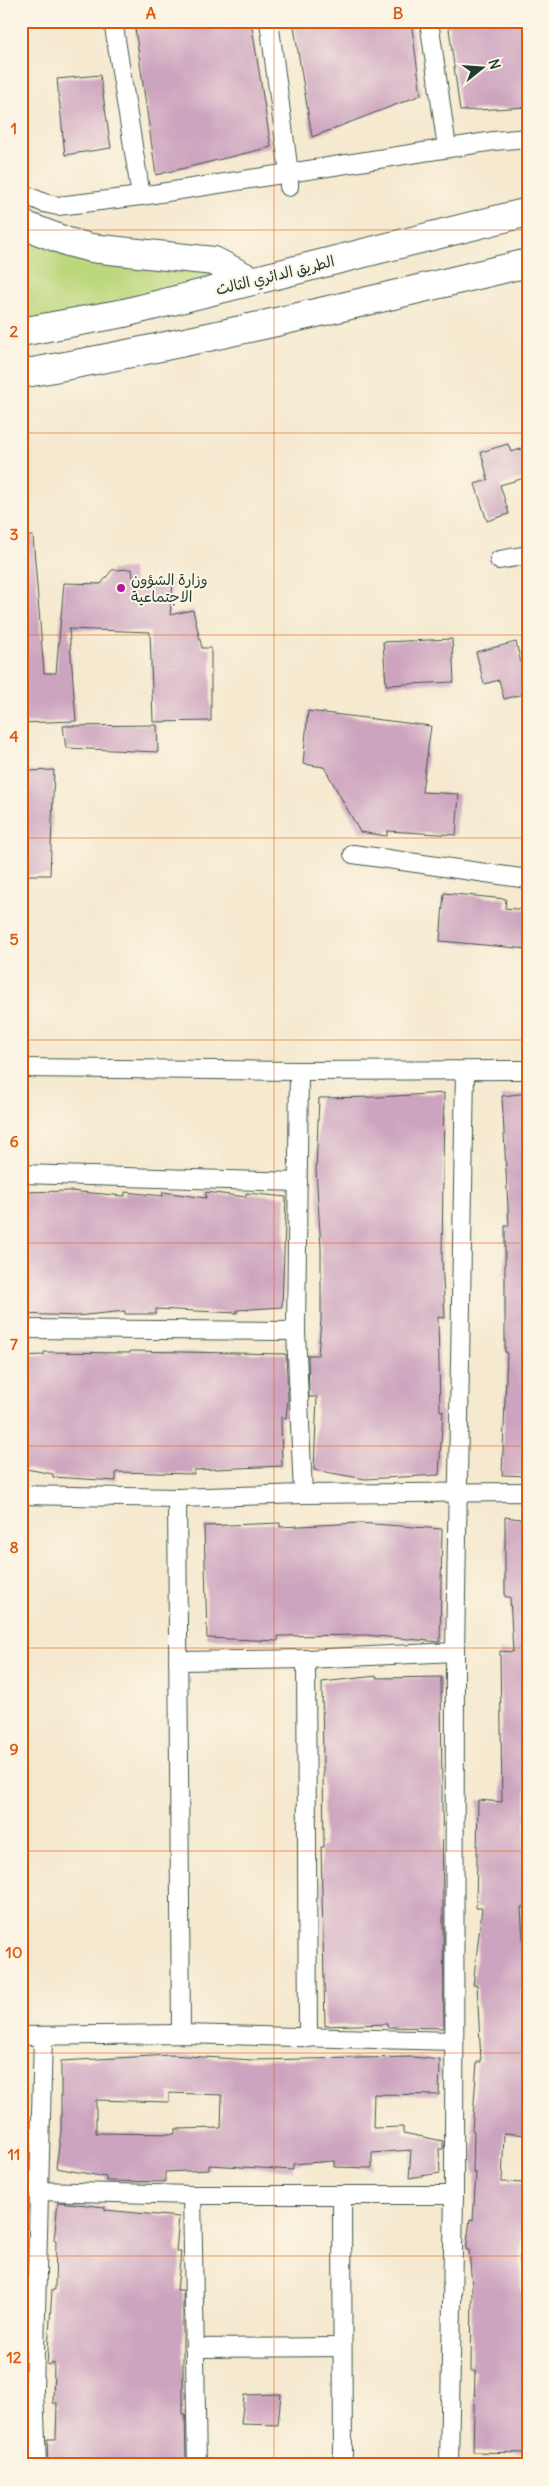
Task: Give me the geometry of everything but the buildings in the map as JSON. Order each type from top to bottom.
[{"type":"highway","name":"الطريق الدائري الثالث","points":[[21,332],[124,313],[528,212]]},
{"type":"highway","points":[[21,224],[68,242],[90,248],[214,261],[252,280]]},
{"type":"highway","points":[[21,374],[122,356],[528,263]]},
{"type":"street","points":[[113,21],[141,196]]},
{"type":"street","points":[[269,21],[289,180]]},
{"type":"street","points":[[429,21],[447,148]]},
{"type":"street","points":[[21,193],[44,203],[58,206],[289,180],[447,148],[528,138]]},
{"type":"street","points":[[499,560],[528,555]]},
{"type":"street","points":[[353,854],[528,879]]},
{"type":"street","points":[[21,1068],[299,1071],[528,1070]]},
{"type":"street","points":[[299,1071],[296,1330],[303,1494]]},
{"type":"street","points":[[449,2465],[454,2195],[454,1652],[464,1071]]},
{"type":"street","points":[[21,1174],[298,1182]]},
{"type":"street","points":[[21,1329],[296,1330]]},
{"type":"street","points":[[21,1495],[177,1498],[303,1494],[528,1492]]},
{"type":"street","points":[[177,1498],[181,2034]]},
{"type":"street","points":[[178,1661],[306,1659],[454,1652]]},
{"type":"street","points":[[306,1659],[308,2038]]},
{"type":"street","points":[[21,2036],[181,2034],[454,2041]]},
{"type":"street","points":[[37,2465],[28,2392],[38,2191],[43,2036]]},
{"type":"street","points":[[38,2191],[192,2195],[454,2195]]},
{"type":"street","points":[[192,2195],[197,2465]]},
{"type":"street","points":[[342,2195],[343,2465]]},
{"type":"street","points":[[195,2348],[342,2347]]},
{"type":"green space","points":[[21,227],[242,279],[21,324]]},
{"type":"place","name":"وزارة الشؤون الاجتماعية","points":[[121,588]]}]
